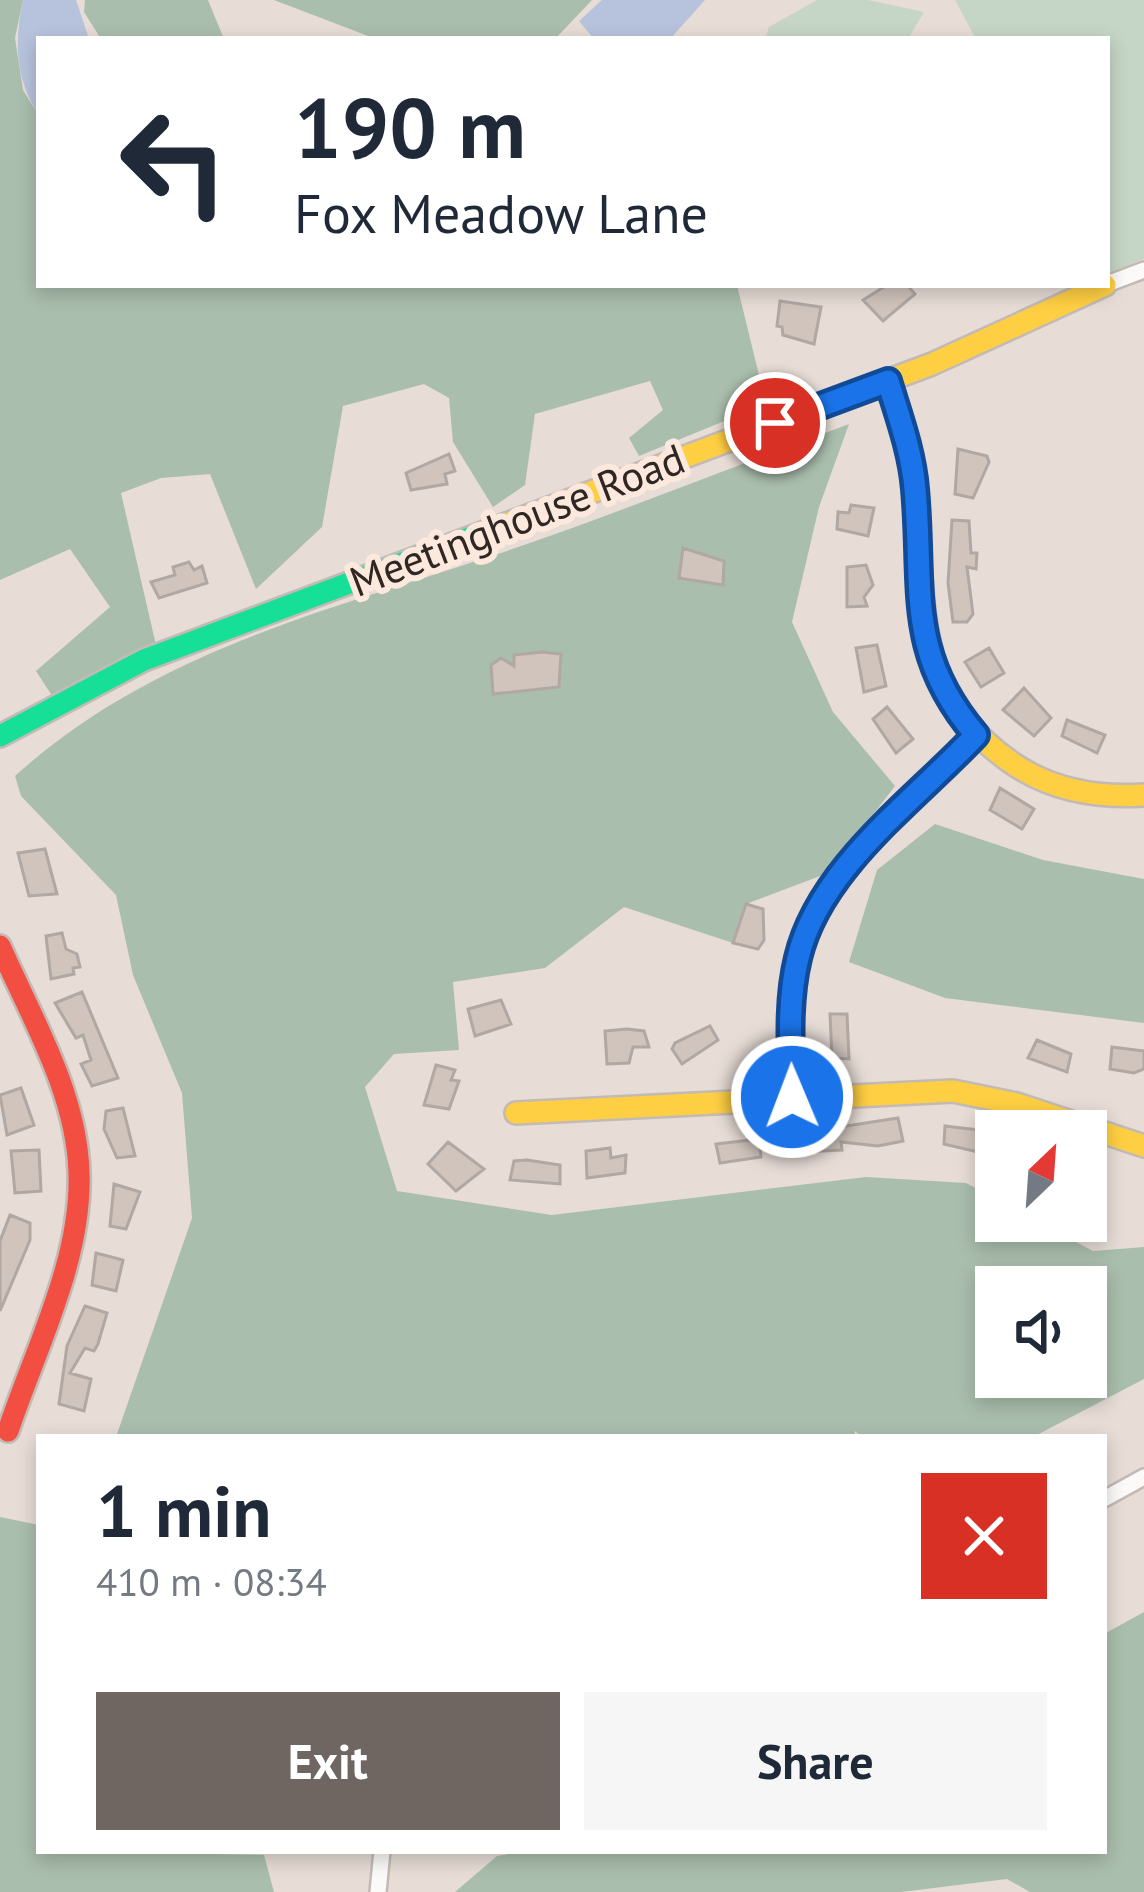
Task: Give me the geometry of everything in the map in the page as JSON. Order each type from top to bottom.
[{"type":"street","name":"Meetinghouse Road","points":[[1110,283],[1144,270]]},
{"type":"street","name":"Meetinghouse Road","points":[[0,736],[144,660],[888,381],[1099,288]]},
{"type":"street","points":[[888,381],[913,465],[922,636],[942,689],[976,735],[1014,766],[1060,787],[1108,796],[1144,795]]},
{"type":"street","points":[[792,1097],[792,995],[797,960],[818,910],[861,853],[976,735]]},
{"type":"street","points":[[0,946],[69,1112],[79,1177],[74,1222],[8,1431]]},
{"type":"street","points":[[516,1112],[922,1091],[984,1095],[1144,1147]]},
{"type":"street","points":[[1107,1496],[1144,1477]]},
{"type":"street","points":[[378,1892],[382,1854]]},
{"type":"green space","points":[[0,0],[23,0],[15,38],[23,90],[36,111],[36,288],[738,288],[766,404],[639,456],[629,438],[663,410],[650,381],[535,414],[525,485],[493,507],[453,442],[449,398],[424,384],[343,406],[322,527],[256,589],[210,474],[161,478],[121,493],[158,654],[56,702],[36,671],[110,607],[70,549],[0,580]]},
{"type":"green space","points":[[85,0],[208,0],[223,36],[99,36],[84,12]]},
{"type":"green space","points":[[274,0],[592,0],[558,36],[368,36]]},
{"type":"green space","points":[[817,0],[868,0],[924,12],[910,36],[766,36],[769,27]]},
{"type":"green space","points":[[955,0],[1144,0],[1144,259],[1110,273],[1110,36],[974,36]]},
{"type":"green space","points":[[849,424],[819,507],[792,622],[833,712],[895,786],[828,873],[746,904],[733,943],[624,907],[545,968],[453,982],[459,1050],[394,1054],[365,1087],[397,1191],[552,1215],[866,1177],[966,1183],[975,1188],[975,1242],[1076,1242],[1093,1251],[1144,1247],[1144,1379],[1039,1434],[117,1434],[192,1218],[182,1093],[133,975],[116,895],[21,796],[15,776],[68,733],[124,697],[183,666],[306,616],[542,539]]},
{"type":"green space","points":[[935,824],[1043,860],[1144,879],[1144,1023],[945,998],[849,962],[877,870]]},
{"type":"green space","points":[[0,1517],[36,1524],[36,1854],[264,1855],[274,1892],[0,1892]]},
{"type":"green space","points":[[1144,1612],[1144,1892],[1030,1892],[1007,1879],[901,1892],[455,1892],[497,1856],[509,1854],[1107,1854],[1107,1632]]},
{"type":"water","points":[[23,0],[76,0],[88,36],[36,36],[36,110],[25,88],[18,31]]},
{"type":"water","points":[[602,0],[705,0],[673,36],[592,36],[579,21]]},
{"type":"building","points":[[882,288],[910,288],[915,294],[883,321],[863,300]]},
{"type":"building","points":[[780,301],[821,307],[814,344],[783,335],[782,327],[777,326]]},
{"type":"building","points":[[958,449],[987,456],[989,462],[973,498],[955,494]]},
{"type":"building","points":[[449,454],[455,471],[445,474],[447,484],[411,490],[406,473]]},
{"type":"building","points":[[851,505],[874,508],[868,536],[837,529],[838,512],[849,513]]},
{"type":"building","points":[[952,520],[969,521],[971,553],[977,553],[976,569],[967,567],[973,614],[967,622],[953,622],[948,583]]},
{"type":"building","points":[[683,548],[724,561],[723,585],[679,578]]},
{"type":"building","points":[[189,562],[194,570],[202,566],[207,583],[159,598],[151,582],[175,575],[173,567]]},
{"type":"building","points":[[866,565],[873,585],[864,597],[867,606],[847,607],[847,567]]},
{"type":"building","points":[[877,645],[886,686],[864,692],[856,648]]},
{"type":"building","points":[[989,648],[1004,673],[981,687],[965,662]]},
{"type":"building","points":[[561,654],[559,687],[493,694],[491,665],[501,658],[514,666],[514,655]]},
{"type":"building","points":[[1024,688],[1051,718],[1034,736],[1003,710]]},
{"type":"building","points":[[887,707],[913,739],[896,753],[873,719]]},
{"type":"building","points":[[1067,720],[1105,735],[1097,753],[1062,736]]},
{"type":"building","points":[[1000,788],[1034,809],[1022,829],[990,810]]},
{"type":"building","points":[[45,849],[57,894],[29,896],[18,853]]},
{"type":"building","points":[[746,904],[763,909],[764,940],[758,949],[733,943]]},
{"type":"building","points":[[62,933],[66,949],[77,954],[80,967],[73,968],[74,974],[51,979],[46,936]]},
{"type":"building","points":[[82,992],[118,1078],[92,1086],[81,1064],[91,1060],[83,1035],[76,1038],[55,1003]]},
{"type":"building","points":[[501,1000],[511,1024],[475,1036],[468,1009]]},
{"type":"building","points":[[830,1014],[847,1014],[849,1059],[832,1058]]},
{"type":"building","points":[[710,1026],[718,1040],[682,1064],[672,1049],[675,1043]]},
{"type":"building","points":[[605,1031],[644,1031],[649,1047],[633,1047],[629,1063],[607,1064]]},
{"type":"building","points":[[1037,1040],[1071,1054],[1067,1072],[1028,1058]]},
{"type":"building","points":[[1112,1047],[1144,1051],[1144,1069],[1134,1073],[1110,1069]]},
{"type":"building","points":[[436,1065],[455,1070],[451,1080],[459,1081],[449,1109],[424,1105]]},
{"type":"building","points":[[21,1088],[34,1125],[7,1135],[0,1095]]},
{"type":"building","points":[[123,1108],[135,1156],[117,1158],[104,1129],[106,1111]]},
{"type":"building","points":[[898,1118],[903,1141],[878,1146],[841,1142],[842,1150],[803,1152],[801,1133]]},
{"type":"building","points":[[945,1126],[975,1130],[975,1151],[944,1144]]},
{"type":"building","points":[[759,1139],[761,1157],[720,1163],[716,1144]]},
{"type":"building","points":[[448,1142],[484,1169],[456,1191],[428,1164]]},
{"type":"building","points":[[610,1148],[611,1158],[626,1155],[625,1173],[587,1178],[586,1151]]},
{"type":"building","points":[[39,1150],[41,1191],[15,1193],[11,1151]]},
{"type":"building","points":[[514,1161],[560,1165],[560,1184],[510,1180]]},
{"type":"building","points":[[114,1184],[140,1192],[126,1229],[110,1226]]},
{"type":"building","points":[[10,1215],[30,1223],[30,1240],[0,1311],[0,1241]]},
{"type":"building","points":[[96,1253],[123,1260],[116,1291],[92,1285]]},
{"type":"building","points":[[85,1306],[107,1313],[94,1351],[85,1348],[70,1373],[91,1379],[84,1411],[59,1404],[67,1346]]},
{"type":"traffic: fast","points":[[0,736],[144,660],[493,529]]},
{"type":"traffic: slow","points":[[493,529],[932,364],[1098,288]]},
{"type":"traffic: slow","points":[[888,381],[912,467],[928,636],[953,703],[977,734],[1042,780],[1092,793],[1144,795]]},
{"type":"traffic: slow","points":[[516,1113],[953,1091],[1017,1104],[1144,1146]]},
{"type":"traffic: jam","points":[[0,946],[61,1085],[79,1173],[78,1206],[65,1272],[8,1431]]},
{"type":"route","points":[[775,423],[888,381],[913,465],[922,636],[942,689],[976,735],[861,853],[818,910],[802,943],[792,995],[792,1097]]}]
